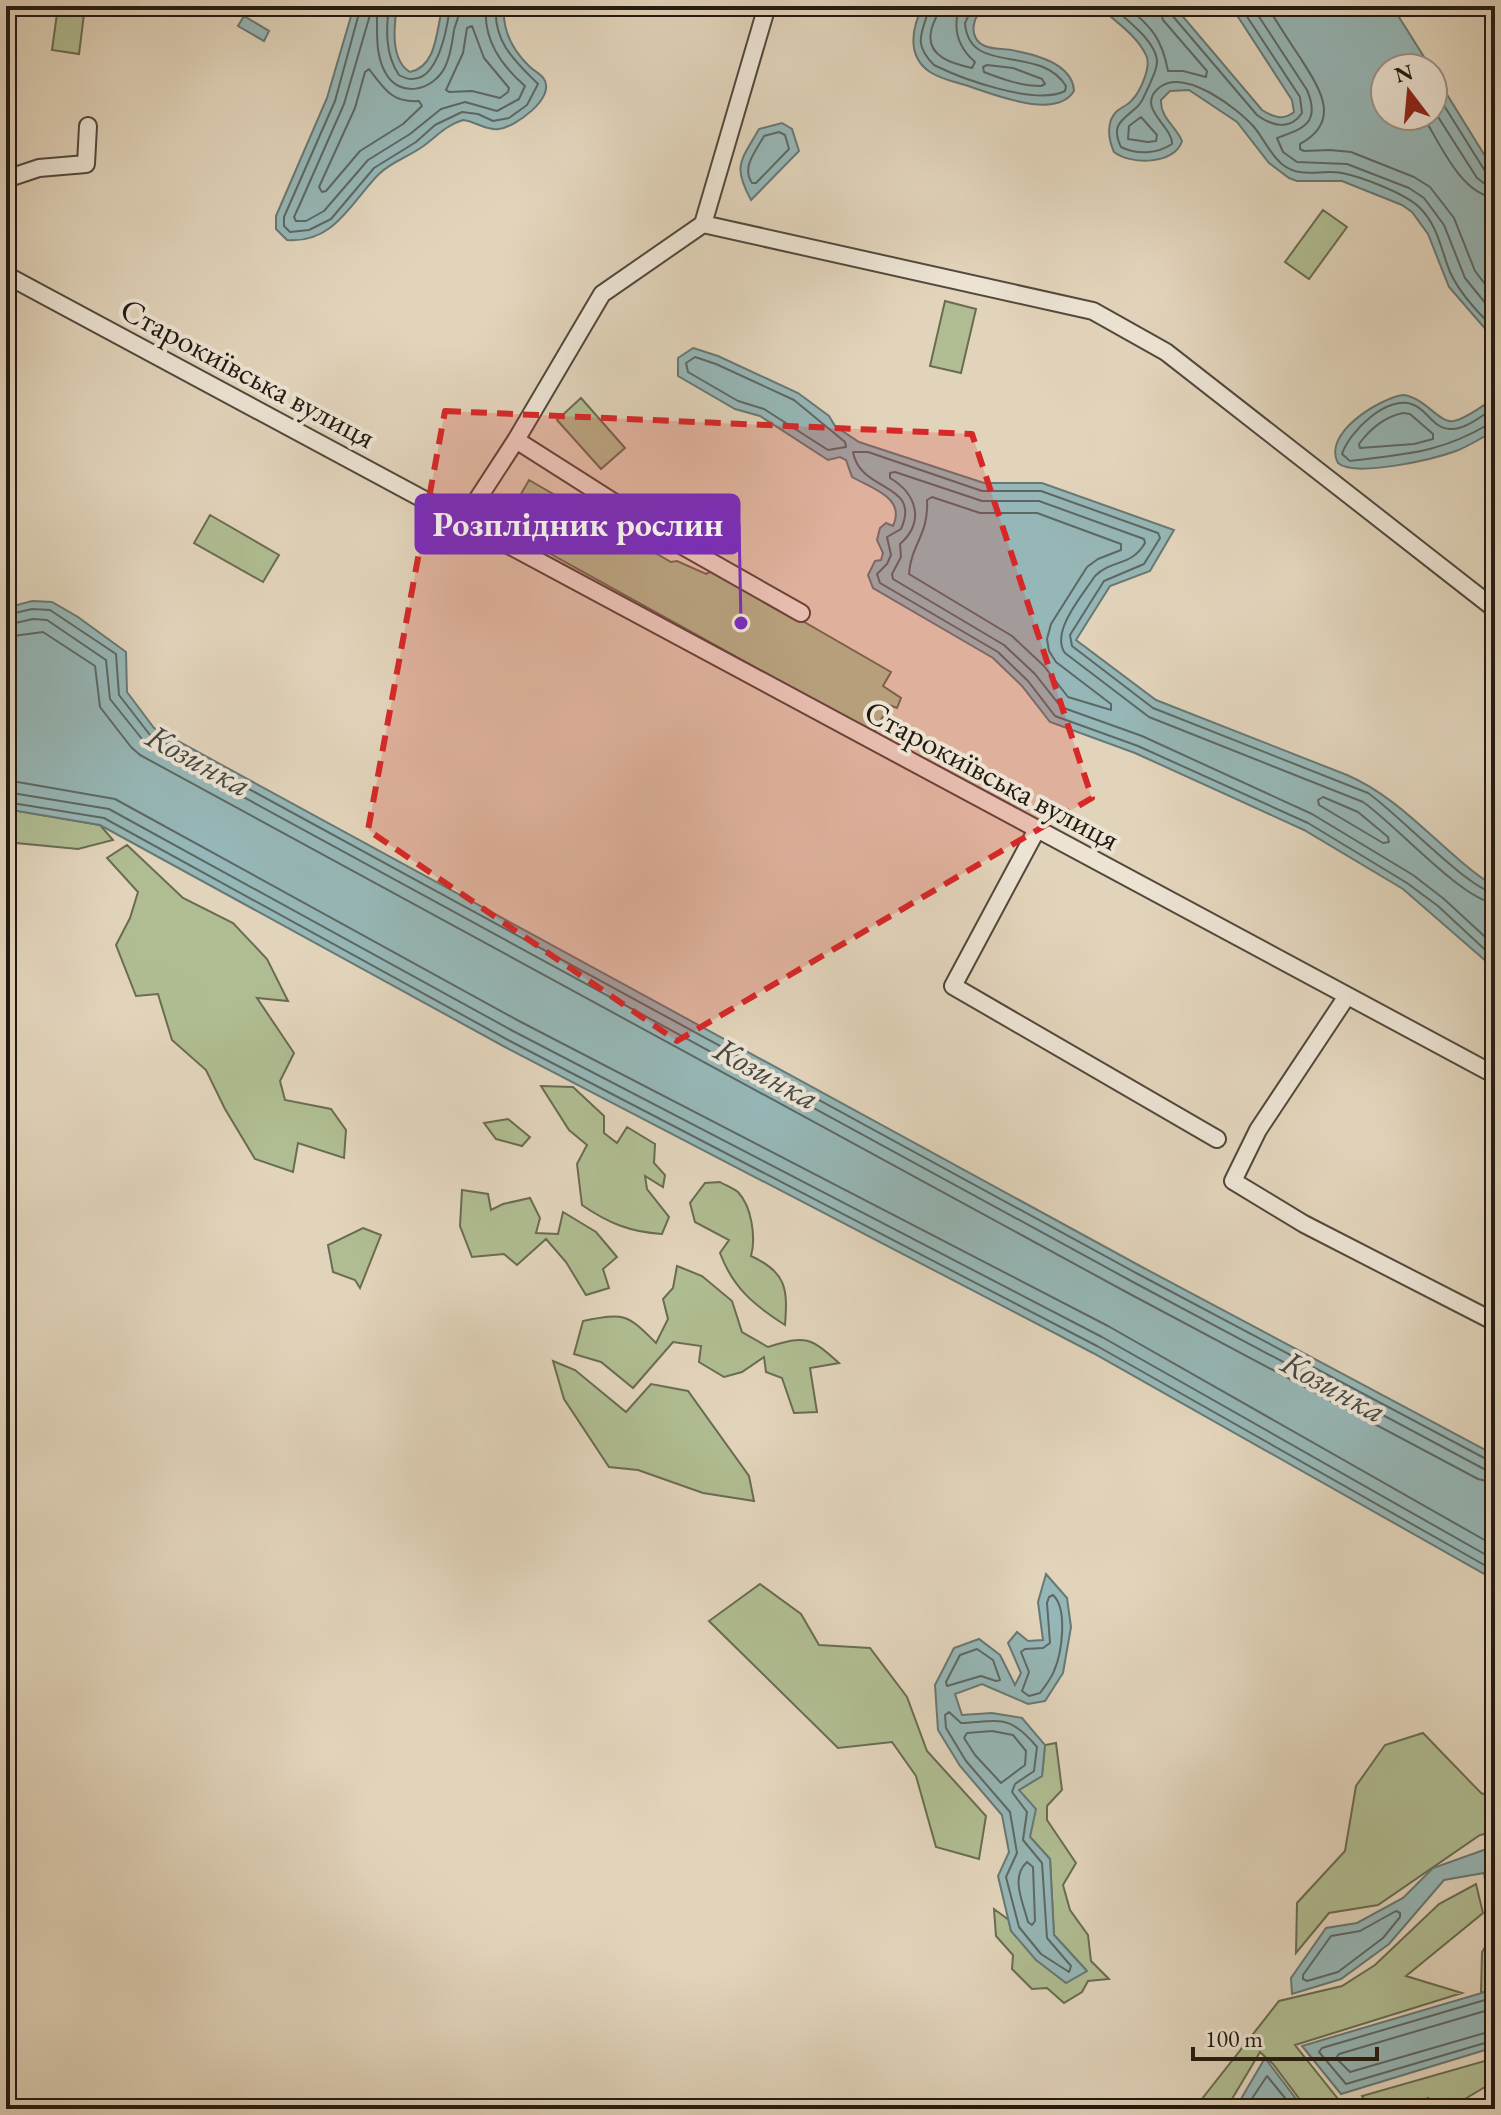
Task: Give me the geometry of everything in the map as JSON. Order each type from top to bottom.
[{"type":"street","points":[[464,520],[516,440],[602,294],[703,224],[767,6]]},
{"type":"street","points":[[6,179],[39,168],[86,164],[88,126]]},
{"type":"street","points":[[703,224],[1093,311],[1166,352],[1495,609]]},
{"type":"street","name":"Старокиївська вулиця","points":[[6,275],[1495,1075]]},
{"type":"street","points":[[516,440],[681,545],[801,613]]},
{"type":"street","points":[[1036,831],[953,986],[1217,1139]]},
{"type":"street","points":[[1347,996],[1258,1130],[1233,1181],[1304,1224],[1495,1322]]},
{"type":"highlighted area","points":[[445,411],[972,434],[1092,798],[677,1041],[368,830]]},
{"type":"green space","points":[[58,6],[85,6],[79,54],[52,50]]},
{"type":"green space","points":[[1323,210],[1347,227],[1309,279],[1285,262]]},
{"type":"green space","points":[[945,301],[976,309],[961,373],[930,366]]},
{"type":"green space","points":[[581,398],[625,448],[601,469],[557,420]]},
{"type":"green space","points":[[529,480],[671,562],[677,561],[706,574],[714,570],[891,672],[883,686],[901,698],[897,708],[889,705],[874,733],[502,527]]},
{"type":"green space","points":[[210,515],[279,555],[263,582],[194,543]]},
{"type":"green space","points":[[6,809],[100,825],[113,840],[78,849],[6,842]]},
{"type":"green space","points":[[127,845],[183,898],[233,923],[267,959],[288,1001],[257,998],[294,1053],[280,1081],[285,1100],[331,1109],[346,1130],[344,1158],[298,1143],[293,1172],[255,1159],[206,1070],[172,1040],[158,994],[136,996],[116,945],[130,918],[138,892],[107,858]]},
{"type":"green space","points":[[541,1086],[573,1087],[604,1116],[604,1133],[617,1143],[627,1127],[655,1144],[654,1163],[665,1175],[663,1187],[645,1176],[647,1189],[669,1217],[662,1234],[620,1226],[582,1205],[577,1164],[587,1145],[569,1130]]},
{"type":"green space","points":[[508,1119],[530,1137],[522,1146],[496,1139],[484,1123]]},
{"type":"green space","points":[[720,1182],[738,1192],[747,1206],[753,1232],[751,1256],[772,1268],[782,1283],[786,1301],[785,1325],[754,1303],[731,1276],[720,1253],[729,1240],[695,1222],[690,1203],[705,1183]]},
{"type":"green space","points":[[462,1190],[488,1194],[491,1210],[530,1198],[540,1218],[536,1233],[558,1234],[563,1212],[596,1232],[617,1257],[603,1269],[609,1288],[586,1295],[566,1262],[546,1239],[517,1265],[504,1254],[472,1257],[460,1226]]},
{"type":"green space","points":[[363,1228],[381,1235],[360,1288],[355,1280],[333,1272],[328,1245]]},
{"type":"green space","points":[[677,1266],[702,1276],[732,1301],[742,1332],[768,1347],[800,1340],[814,1343],[839,1363],[810,1368],[817,1412],[794,1413],[782,1378],[766,1372],[764,1357],[742,1372],[724,1377],[699,1362],[701,1346],[673,1342],[633,1388],[601,1362],[574,1354],[583,1321],[608,1317],[631,1321],[656,1343],[668,1319],[663,1299],[673,1288]]},
{"type":"green space","points":[[553,1361],[575,1370],[626,1412],[651,1384],[688,1391],[749,1476],[754,1501],[703,1493],[638,1470],[609,1467],[564,1399]]},
{"type":"green space","points":[[760,1584],[801,1614],[819,1645],[870,1648],[907,1697],[927,1751],[986,1816],[979,1859],[936,1847],[916,1776],[892,1742],[838,1748],[709,1621]]},
{"type":"green space","points":[[1423,1733],[1481,1793],[1495,1799],[1495,1832],[1480,1835],[1378,1905],[1329,1913],[1296,1953],[1297,1903],[1345,1851],[1356,1786],[1385,1745]]},
{"type":"green space","points":[[1056,1743],[1062,1790],[1047,1806],[1047,1820],[1076,1863],[1063,1885],[1070,1910],[1088,1935],[1091,1961],[1109,1979],[1088,1981],[1082,1992],[1064,2003],[1047,1988],[1032,1989],[1012,1969],[1013,1955],[996,1936],[994,1909],[1009,1920],[1011,1931],[1086,1970],[1054,1935],[1050,1859],[1030,1837],[1019,1790],[1042,1776],[1045,1745]]},
{"type":"green space","points":[[1476,1884],[1483,1913],[1406,1976],[1462,1993],[1295,2045],[1346,2109],[1307,2109],[1260,2052],[1226,2109],[1194,2109],[1279,2001],[1342,1986],[1375,1965],[1439,1904]]},
{"type":"green space","points":[[1495,1932],[1495,1989],[1481,1993],[1482,1952]]},
{"type":"green space","points":[[1495,2058],[1495,2081],[1448,2109],[1437,2109],[1428,2098],[1402,2109],[1371,2109],[1362,2096]]},
{"type":"water","points":[[354,6],[397,6],[396,51],[410,72],[426,62],[431,54],[443,6],[504,6],[505,24],[513,47],[544,79],[544,95],[532,110],[506,127],[490,129],[463,120],[451,125],[384,170],[329,228],[303,239],[287,240],[276,229],[276,216],[327,98]]},
{"type":"water","points":[[923,6],[988,6],[975,19],[975,37],[979,42],[1052,63],[1067,74],[1074,91],[1054,104],[1040,105],[995,95],[935,75],[922,65],[914,50],[914,32]]},
{"type":"water","points":[[1099,6],[1174,6],[1262,110],[1282,117],[1294,112],[1292,100],[1231,6],[1392,6],[1421,52],[1369,52],[1369,132],[1449,132],[1449,98],[1495,172],[1495,340],[1449,287],[1428,234],[1412,212],[1342,181],[1297,181],[1289,178],[1269,163],[1237,122],[1189,90],[1170,91],[1161,100],[1163,112],[1182,141],[1171,155],[1141,161],[1114,152],[1109,136],[1113,115],[1130,102],[1146,72],[1146,55],[1125,29]]},
{"type":"water","points":[[244,16],[269,31],[264,41],[238,26]]},
{"type":"water","points":[[782,123],[792,129],[799,151],[751,200],[742,179],[741,163],[759,129]]},
{"type":"water","points":[[693,348],[718,356],[798,393],[829,416],[835,426],[859,442],[984,483],[1042,483],[1174,530],[1150,571],[1110,586],[1076,640],[1156,700],[1347,775],[1405,812],[1495,887],[1495,969],[1403,889],[1304,830],[1135,753],[1050,722],[1022,686],[993,658],[873,588],[868,575],[883,553],[877,540],[880,528],[886,523],[893,526],[896,516],[891,501],[878,490],[852,477],[846,460],[840,457],[828,460],[760,416],[735,409],[678,376],[678,358]]},
{"type":"water","points":[[1403,395],[1418,400],[1448,421],[1465,417],[1495,398],[1495,430],[1456,451],[1413,462],[1361,469],[1338,463],[1335,452],[1345,430],[1380,403]]},
{"type":"water","name":"Козинка","points":[[32,601],[52,602],[126,652],[127,692],[154,728],[1142,1267],[1495,1455],[1495,1580],[1093,1353],[505,1047],[100,825],[6,809],[6,608]]},
{"type":"water","points":[[1046,1574],[1067,1598],[1071,1627],[1063,1673],[1045,1701],[1028,1704],[982,1684],[955,1694],[962,1715],[992,1713],[1022,1718],[1045,1745],[1042,1776],[1019,1790],[1036,1809],[1030,1837],[1050,1859],[1054,1935],[1087,1971],[1066,1983],[1036,1960],[1011,1931],[998,1876],[1009,1852],[1002,1815],[960,1766],[938,1730],[935,1685],[954,1648],[979,1639],[1000,1655],[1015,1685],[1021,1673],[1008,1643],[1017,1632],[1028,1641],[1043,1640],[1038,1602]]},
{"type":"water","points":[[1495,1846],[1495,1906],[1489,1905],[1484,1873],[1444,1880],[1389,1944],[1341,1979],[1292,1994],[1291,1978],[1326,1928],[1357,1923],[1403,1898],[1433,1868]]},
{"type":"water","points":[[1495,1989],[1495,2047],[1341,2094],[1302,2046]]},
{"type":"water","points":[[1265,2058],[1303,2108],[1303,2109],[1235,2109]]},
{"type":"place","name":"Розплідник рослин","points":[[741,623]]}]
